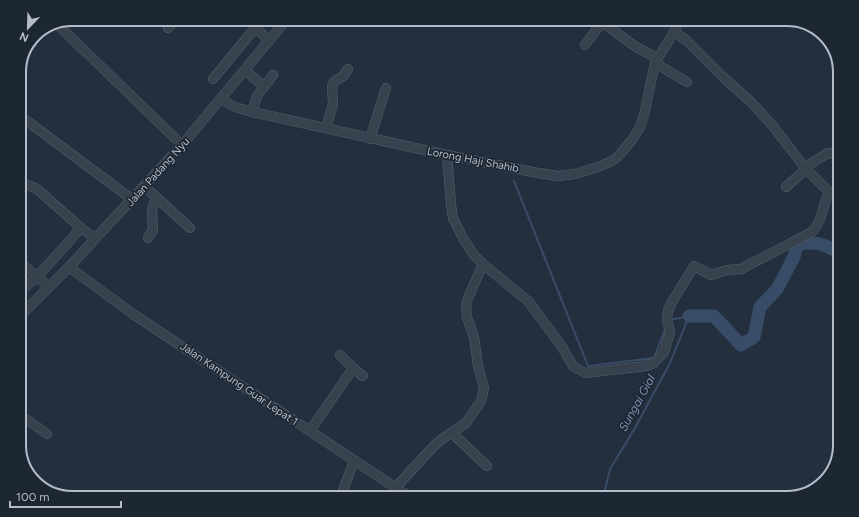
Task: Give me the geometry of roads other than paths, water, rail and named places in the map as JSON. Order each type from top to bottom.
[{"type":"street","name":"Jalan Padang Nyu","points":[[26,310],[145,187],[281,26]]},
{"type":"street","points":[[586,45],[597,26]]},
{"type":"street","points":[[608,26],[686,82]]},
{"type":"street","points":[[656,60],[677,26]]},
{"type":"street","points":[[213,79],[256,27],[269,41]]},
{"type":"street","points":[[61,28],[182,145]]},
{"type":"street","points":[[674,32],[686,40],[723,78],[752,103],[772,125],[805,168],[829,192],[833,193]]},
{"type":"street","name":"Lorong Haji Shahib","points":[[221,99],[235,107],[252,112],[447,155],[558,176],[575,174],[598,168],[614,160],[623,151],[640,127],[656,60]]},
{"type":"street","points":[[326,128],[333,104],[332,86],[335,80],[343,76],[348,69]]},
{"type":"street","points":[[245,70],[264,87]]},
{"type":"street","points":[[252,112],[257,96],[273,75]]},
{"type":"street","points":[[370,138],[386,88]]},
{"type":"street","points":[[26,120],[133,200]]},
{"type":"street","points":[[786,187],[805,168],[828,153],[833,154]]},
{"type":"street","points":[[447,155],[453,218],[464,240],[473,254],[483,264],[529,302],[562,347],[573,366],[585,373],[646,366],[654,363],[664,352],[670,333],[667,319],[672,302],[694,266],[711,275],[727,270],[741,269],[812,232],[818,226],[829,192]]},
{"type":"street","points":[[26,186],[28,185],[37,189],[81,228],[95,238]]},
{"type":"street","points":[[145,187],[190,228]]},
{"type":"street","points":[[148,238],[153,230],[152,210],[156,197]]},
{"type":"street","points":[[26,286],[81,228]]},
{"type":"street","points":[[64,247],[77,258]]},
{"type":"street","points":[[396,487],[432,447],[466,423],[482,401],[484,388],[478,366],[474,337],[467,317],[466,305],[483,264]]},
{"type":"street","name":"Jalan Kampung Guar Lepat 1","points":[[69,267],[133,314],[401,491]]},
{"type":"street","points":[[26,268],[49,287]]},
{"type":"street","points":[[340,355],[363,376]]},
{"type":"street","points":[[310,431],[353,368]]},
{"type":"street","points":[[26,419],[47,434]]},
{"type":"street","points":[[452,433],[487,466]]},
{"type":"street","points":[[343,491],[354,461]]},
{"type":"waterway","points":[[514,181],[588,366],[654,358],[665,329]]},
{"type":"waterway","points":[[689,316],[714,316],[741,345],[754,337],[760,307],[777,289],[794,257],[797,244],[815,243],[833,249]]},
{"type":"waterway","points":[[669,320],[689,316]]},
{"type":"waterway","name":"Sungai Gial","points":[[605,491],[610,469],[635,428],[670,363],[689,316]]}]
